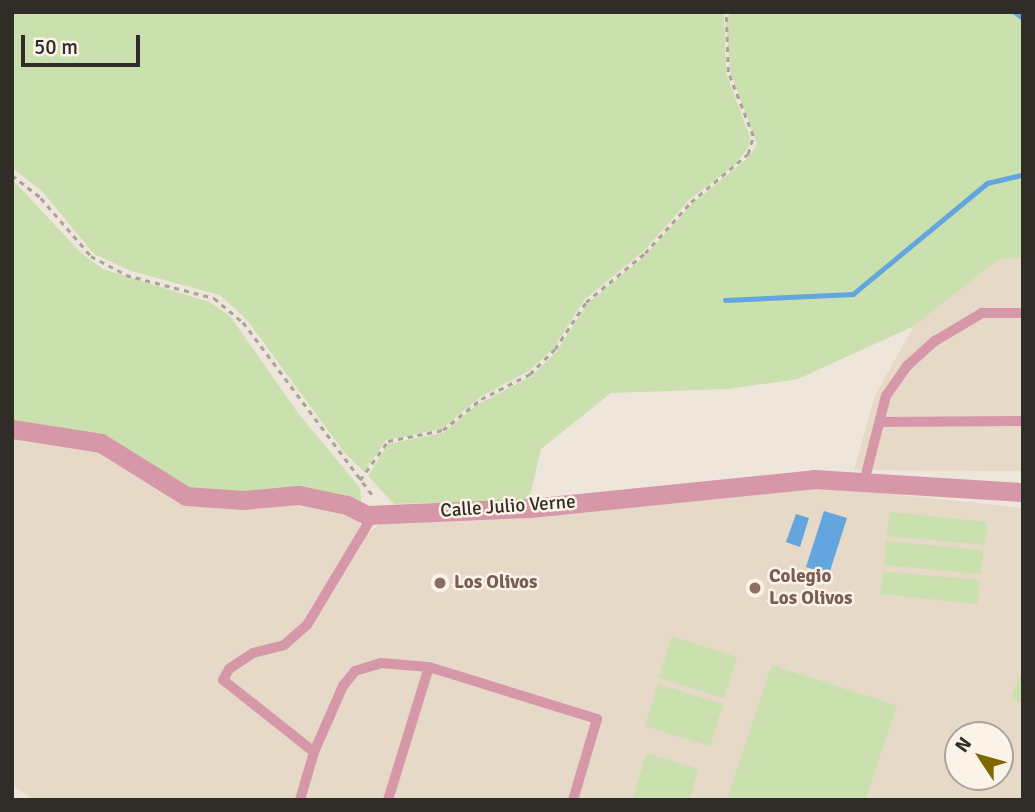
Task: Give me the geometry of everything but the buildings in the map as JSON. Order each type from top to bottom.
[{"type":"street","name":"Calle Julio Verne","points":[[12,429],[101,443],[186,496],[243,500],[299,495],[381,515],[530,508],[814,479],[1023,492]]},
{"type":"lane","points":[[864,482],[886,396],[907,366],[935,341],[982,313],[1023,313]]},
{"type":"lane","points":[[880,422],[1023,421]]},
{"type":"lane","points":[[314,752],[223,680],[229,669],[253,653],[284,645],[307,625],[381,515]]},
{"type":"lane","points":[[300,800],[314,752],[343,686],[355,671],[381,663],[429,667],[597,719],[573,800]]},
{"type":"lane","points":[[388,800],[429,667]]},
{"type":"path","points":[[360,480],[378,450],[388,442],[443,430],[481,400],[530,374],[555,349],[586,302],[645,253],[691,202],[748,154],[753,136],[727,72],[726,12]]},
{"type":"path","points":[[12,174],[41,198],[90,256],[126,275],[214,298],[243,322],[360,480],[381,515]]},
{"type":"shaded area","points":[[1023,258],[1023,471],[854,470],[875,395],[914,326],[999,259]]},
{"type":"shaded area","name":"Colegio Los Olivos","points":[[12,436],[24,442],[96,448],[120,459],[178,503],[242,507],[314,504],[349,514],[370,532],[380,524],[510,517],[827,487],[1023,508],[1023,800],[33,800],[12,785]]},
{"type":"green space","points":[[12,12],[724,12],[726,73],[750,137],[749,146],[736,164],[690,199],[644,251],[584,300],[554,348],[529,371],[480,397],[442,429],[386,440],[364,472],[344,452],[247,320],[220,295],[131,271],[94,254],[42,191],[12,168]]},
{"type":"green space","points":[[730,12],[1023,12],[1023,258],[999,259],[914,326],[798,379],[728,389],[611,393],[541,449],[529,500],[394,504],[368,476],[388,444],[443,433],[477,405],[532,376],[557,351],[587,304],[645,256],[692,204],[749,157],[757,144],[730,71],[726,22]]},
{"type":"green space","points":[[12,179],[81,253],[103,269],[209,302],[230,316],[298,413],[360,488],[361,502],[185,487],[155,470],[12,421]]},
{"type":"green space","points":[[890,512],[987,522],[984,545],[887,536]]},
{"type":"green space","points":[[886,541],[983,550],[981,574],[884,565]]},
{"type":"green space","points":[[883,571],[980,580],[977,604],[880,594]]},
{"type":"green space","points":[[672,636],[737,657],[724,698],[659,678]]},
{"type":"green space","points":[[772,665],[897,706],[865,800],[727,800]]},
{"type":"green space","points":[[1023,668],[1023,703],[1011,699]]},
{"type":"green space","points":[[658,684],[723,704],[710,746],[645,726]]},
{"type":"green space","points":[[647,753],[698,769],[689,800],[632,800]]},
{"type":"water","points":[[824,511],[847,518],[829,574],[806,567]]},
{"type":"water","points":[[796,514],[809,518],[800,547],[786,542]]},
{"type":"waterway","points":[[1015,12],[1023,18]]},
{"type":"waterway","points":[[725,300],[853,294],[987,183],[1023,175]]},
{"type":"place","name":"Los Olivos","points":[[440,583]]},
{"type":"place","name":"Colegio Los Olivos","points":[[755,588]]}]
